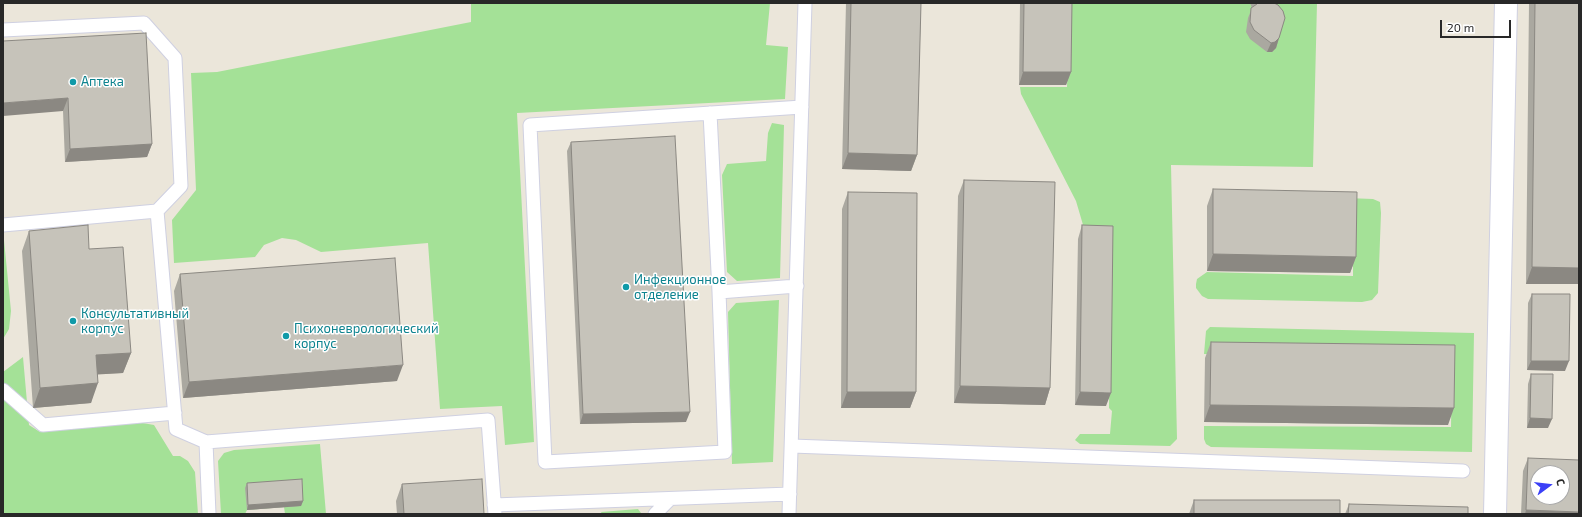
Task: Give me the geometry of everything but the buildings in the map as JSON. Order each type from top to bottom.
[{"type":"street","points":[[1495,514],[1506,3]]},
{"type":"lane","points":[[789,514],[805,3]]},
{"type":"lane","points":[[3,30],[144,23],[174,58],[181,186],[157,211],[3,225]]},
{"type":"lane","points":[[710,113],[725,452],[545,462],[530,125],[710,113],[802,107]]},
{"type":"lane","points":[[157,211],[176,429],[206,442],[488,420],[495,510],[670,499],[790,494]]},
{"type":"lane","points":[[719,292],[797,286]]},
{"type":"lane","points":[[3,390],[43,425],[174,413]]},
{"type":"lane","points":[[206,442],[209,514]]},
{"type":"lane","points":[[792,446],[1462,471]]},
{"type":"lane","points":[[655,514],[670,499]]},
{"type":"green space","points":[[471,3],[770,3],[766,45],[788,47],[785,99],[517,113],[534,442],[505,445],[502,406],[440,409],[428,243],[321,252],[296,240],[282,238],[264,245],[255,257],[174,263],[172,220],[196,190],[191,73],[217,72],[471,22]]},
{"type":"green space","points":[[1069,3],[1317,3],[1313,167],[1171,165],[1177,439],[1170,446],[1080,444],[1075,440],[1080,434],[1110,434],[1112,411],[1109,408],[1111,236],[1086,235],[1076,201],[1021,94],[1020,87],[1067,87]]},
{"type":"green space","points":[[772,123],[784,125],[780,278],[737,281],[727,272],[722,175],[727,164],[766,161],[768,133]]},
{"type":"green space","points":[[1215,193],[1373,199],[1380,202],[1381,213],[1378,293],[1372,300],[1362,302],[1208,299],[1202,296],[1196,288],[1197,279],[1207,272],[1353,276],[1353,207]]},
{"type":"green space","points":[[4,240],[11,311],[9,329],[3,339]]},
{"type":"green space","points":[[779,300],[773,462],[732,464],[728,312],[736,303]]},
{"type":"green space","points":[[1210,327],[1474,333],[1472,452],[1211,447],[1206,444],[1204,439],[1204,426],[1451,427],[1452,359],[1204,354],[1206,331]]},
{"type":"green space","points":[[23,357],[29,425],[40,432],[137,422],[154,425],[173,456],[180,456],[188,461],[195,472],[198,514],[3,514],[3,372]]},
{"type":"green space","points":[[320,444],[326,514],[285,514],[284,507],[247,510],[245,514],[221,514],[218,461],[224,453],[234,450]]},
{"type":"green space","points":[[638,509],[641,513],[640,514],[602,514],[601,512]]},
{"type":"place","name":"Аптека","points":[[73,82]]},
{"type":"place","name":"Инфекционное отделение","points":[[626,287]]},
{"type":"place","name":"Консультативный корпус","points":[[73,321]]},
{"type":"place","name":"Психоневрологический корпус","points":[[286,336]]}]
